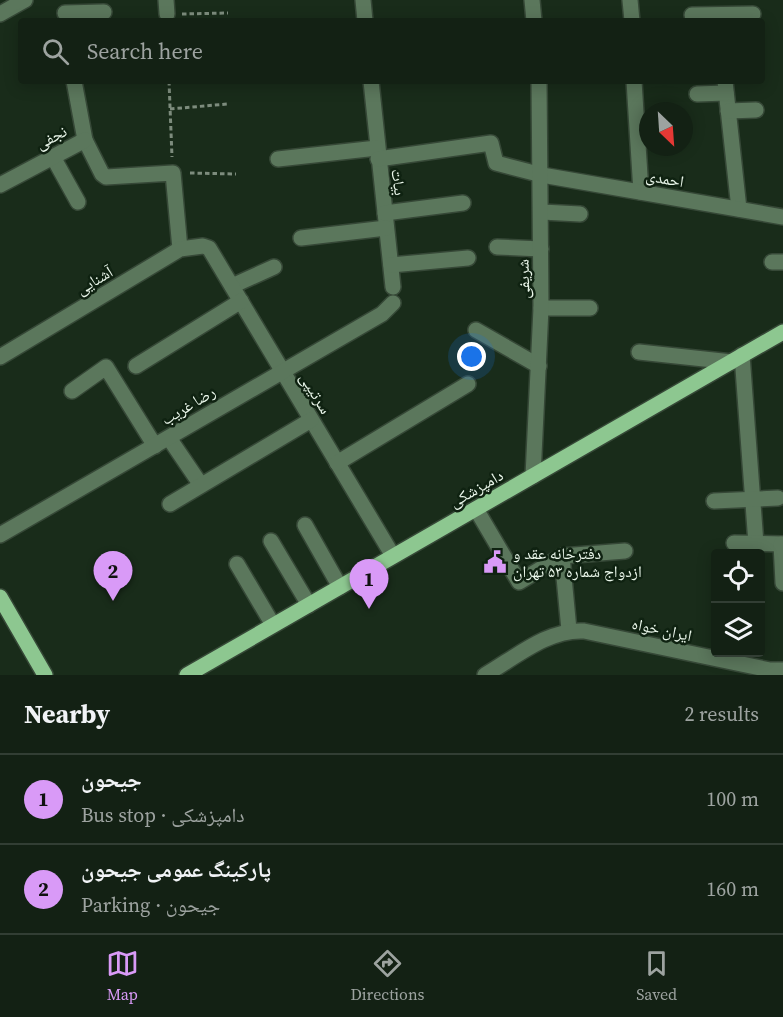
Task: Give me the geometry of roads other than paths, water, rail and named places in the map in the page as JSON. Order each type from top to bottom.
[{"type":"main road","name":"دامپزشکی","points":[[187,675],[783,332]]},
{"type":"main road","points":[[0,597],[5,616],[45,675]]},
{"type":"street","points":[[0,14],[25,0]]},
{"type":"street","points":[[363,0],[365,18]]},
{"type":"street","points":[[532,0],[534,18]]},
{"type":"street","points":[[630,0],[632,18]]},
{"type":"street","points":[[65,12],[104,12]]},
{"type":"street","points":[[692,15],[721,12],[753,14]]},
{"type":"street","points":[[75,84],[85,140]]},
{"type":"street","name":"بیات","points":[[371,84],[393,287]]},
{"type":"street","name":"شریفی","points":[[533,476],[541,308],[542,175],[539,84]]},
{"type":"street","points":[[634,84],[641,192]]},
{"type":"street","points":[[698,94],[726,87],[739,208]]},
{"type":"street","points":[[728,111],[756,110]]},
{"type":"street","name":"نجفی","points":[[0,185],[85,140],[102,174],[106,177],[173,173],[180,249]]},
{"type":"street","name":"احمدی","points":[[377,154],[491,143],[496,162],[542,175],[783,217]]},
{"type":"street","points":[[278,159],[377,154]]},
{"type":"street","points":[[53,157],[78,202]]},
{"type":"street","points":[[302,238],[463,203]]},
{"type":"street","points":[[542,212],[580,214]]},
{"type":"street","name":"آشنایی","points":[[0,357],[180,249],[203,246],[209,248]]},
{"type":"street","points":[[498,247],[541,249]]},
{"type":"street","name":"سرتیپی","points":[[209,248],[393,556]]},
{"type":"street","points":[[391,265],[468,258]]},
{"type":"street","points":[[231,286],[274,267]]},
{"type":"street","points":[[136,366],[241,301]]},
{"type":"street","name":"رضا غریب","points":[[0,535],[382,314],[393,303]]},
{"type":"street","points":[[541,308],[590,308]]},
{"type":"street","points":[[476,330],[539,366]]},
{"type":"street","points":[[639,352],[737,358],[756,544]]},
{"type":"street","points":[[72,391],[106,367],[162,442],[201,485]]},
{"type":"street","points":[[337,463],[468,384]]},
{"type":"street","points":[[170,504],[311,420]]},
{"type":"street","points":[[714,501],[778,498]]},
{"type":"street","points":[[476,509],[519,582],[562,556],[625,551]]},
{"type":"street","points":[[305,525],[340,587]]},
{"type":"street","points":[[271,541],[309,604]]},
{"type":"street","points":[[734,543],[782,544],[783,583]]},
{"type":"street","points":[[486,675],[546,639],[569,630],[562,556]]},
{"type":"street","points":[[237,564],[273,625]]},
{"type":"street","name":"ایران خواه","points":[[569,630],[584,631],[772,672]]},
{"type":"place","name":"دفترخانه عقد و ازدواج شماره ۵۳ تهران","points":[[495,562]]},
{"type":"place","name":"پارکینگ عمومی جیحون","points":[[113,601]]},
{"type":"place","name":"جیحون","points":[[369,609]]}]
